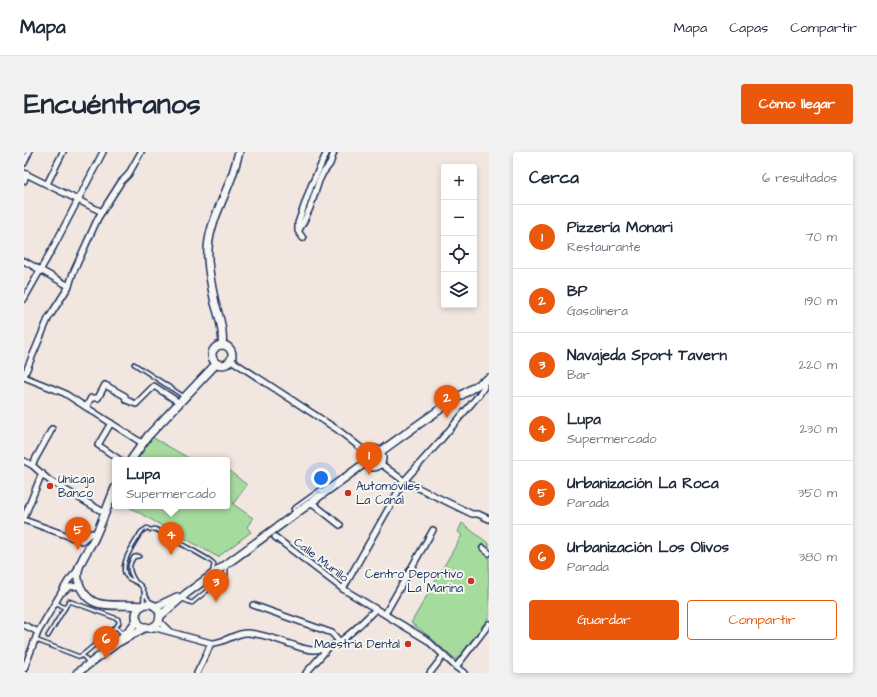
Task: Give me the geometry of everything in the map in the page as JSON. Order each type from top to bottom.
[{"type":"main road","points":[[222,345],[222,329],[208,262],[208,249],[212,224],[231,179],[239,152]]},
{"type":"main road","points":[[226,345],[231,350],[231,360],[226,365],[222,366],[216,364],[212,359],[212,352],[216,347],[226,345]]},
{"type":"main road","points":[[133,457],[142,443],[216,364]]},
{"type":"main road","points":[[380,452],[436,412],[487,379]]},
{"type":"main road","points":[[375,449],[380,452],[383,458],[381,464],[376,468],[370,467],[365,463],[364,458],[366,452],[375,449]]},
{"type":"main road","points":[[117,643],[156,625],[159,619],[180,598],[365,463]]},
{"type":"main road","points":[[112,496],[97,534],[75,578],[82,591],[89,599],[97,603],[105,605],[143,606],[148,604],[154,606],[158,610],[159,619]]},
{"type":"main road","points":[[154,606],[187,593]]},
{"type":"main road","points":[[125,605],[137,616],[141,624],[149,627]]},
{"type":"main road","points":[[77,673],[117,643],[132,627],[140,608],[143,606]]},
{"type":"street","points":[[24,163],[30,152]]},
{"type":"street","points":[[47,184],[63,152]]},
{"type":"street","points":[[24,299],[103,152]]},
{"type":"street","points":[[141,152],[128,175],[121,182],[102,212],[78,263],[70,286],[48,319],[24,377],[64,393],[142,443]]},
{"type":"street","points":[[303,238],[298,231],[298,222],[305,199],[326,152]]},
{"type":"street","points":[[298,231],[310,208],[319,181],[330,164],[334,152]]},
{"type":"street","points":[[24,181],[26,173],[102,212]]},
{"type":"street","points":[[24,261],[70,286]]},
{"type":"street","points":[[231,360],[338,430],[366,452]]},
{"type":"street","points":[[342,589],[404,481],[478,396],[487,379]]},
{"type":"street","points":[[86,407],[91,398],[98,398],[105,386],[125,396],[126,400],[136,404],[154,386],[182,400]]},
{"type":"street","points":[[111,423],[98,445],[116,457]]},
{"type":"street","points":[[32,465],[52,429]]},
{"type":"street","points":[[24,461],[32,465],[50,481],[106,512]]},
{"type":"street","points":[[381,464],[404,481],[472,514],[478,514],[489,518]]},
{"type":"street","points":[[42,473],[24,519],[82,541],[91,533],[97,534]]},
{"type":"street","points":[[311,502],[340,525]]},
{"type":"street","points":[[385,614],[433,530]]},
{"type":"street","name":"Calle Murillo","points":[[274,537],[342,589],[427,640],[464,673]]},
{"type":"street","points":[[483,548],[489,553]]},
{"type":"street","points":[[24,669],[38,632],[68,581],[75,578]]},
{"type":"street","points":[[60,594],[69,587],[80,586]]},
{"type":"street","points":[[253,605],[332,633],[340,641]]},
{"type":"street","points":[[149,627],[216,644],[238,634],[247,633],[264,636],[313,650],[329,647],[340,641],[376,609]]},
{"type":"street","points":[[159,619],[170,632]]},
{"type":"street","points":[[24,624],[38,632]]},
{"type":"street","points":[[456,667],[489,624]]},
{"type":"street","points":[[197,673],[210,643]]},
{"type":"street","points":[[306,673],[329,647]]},
{"type":"street","points":[[313,650],[317,657],[316,662]]},
{"type":"street","points":[[430,673],[444,656]]},
{"type":"lane","points":[[134,364],[182,400]]},
{"type":"lane","points":[[296,514],[293,509],[320,489],[324,493]]},
{"type":"lane","points":[[154,606],[142,587],[128,578],[125,573],[124,565],[127,557],[143,530],[147,528],[150,530],[155,529],[212,562],[214,564],[211,575]]},
{"type":"lane","points":[[135,582],[130,573],[129,566],[134,557],[139,556]]},
{"type":"lane","points":[[180,598],[192,603],[226,575],[226,564]]},
{"type":"lane","points":[[143,606],[144,592]]},
{"type":"lane","points":[[56,602],[65,608]]},
{"type":"lane","points":[[35,639],[80,657],[116,627],[119,622],[118,619],[69,602],[48,636]]},
{"type":"lane","points":[[116,627],[124,635]]},
{"type":"lane","points":[[82,655],[90,664]]},
{"type":"green space","points":[[152,437],[187,457],[139,457]]},
{"type":"green space","points":[[230,471],[247,485],[233,504],[253,518],[247,527],[251,532],[218,557],[132,509],[230,509]]},
{"type":"green space","name":"Centro Deportivo La Marina","points":[[462,523],[489,544],[489,617],[459,657],[454,659],[429,636],[411,623],[462,535],[458,532]]},
{"type":"place","name":"BP","points":[[447,418]]},
{"type":"place","name":"Pizzería Monari","points":[[369,475]]},
{"type":"place","name":"Unicaja Banco","points":[[50,486]]},
{"type":"place","name":"Automóviles La Canal","points":[[348,493]]},
{"type":"place","name":"Urbanización La Roca","points":[[78,550]]},
{"type":"place","name":"Lupa","points":[[171,555]]},
{"type":"place","name":"Centro Deportivo La Marina","points":[[471,581]]},
{"type":"place","name":"Navajeda Sport Tavern","points":[[216,602]]},
{"type":"place","name":"Maestría Dental","points":[[408,644]]},
{"type":"place","name":"Urbanización Los Olivos","points":[[106,659]]}]
